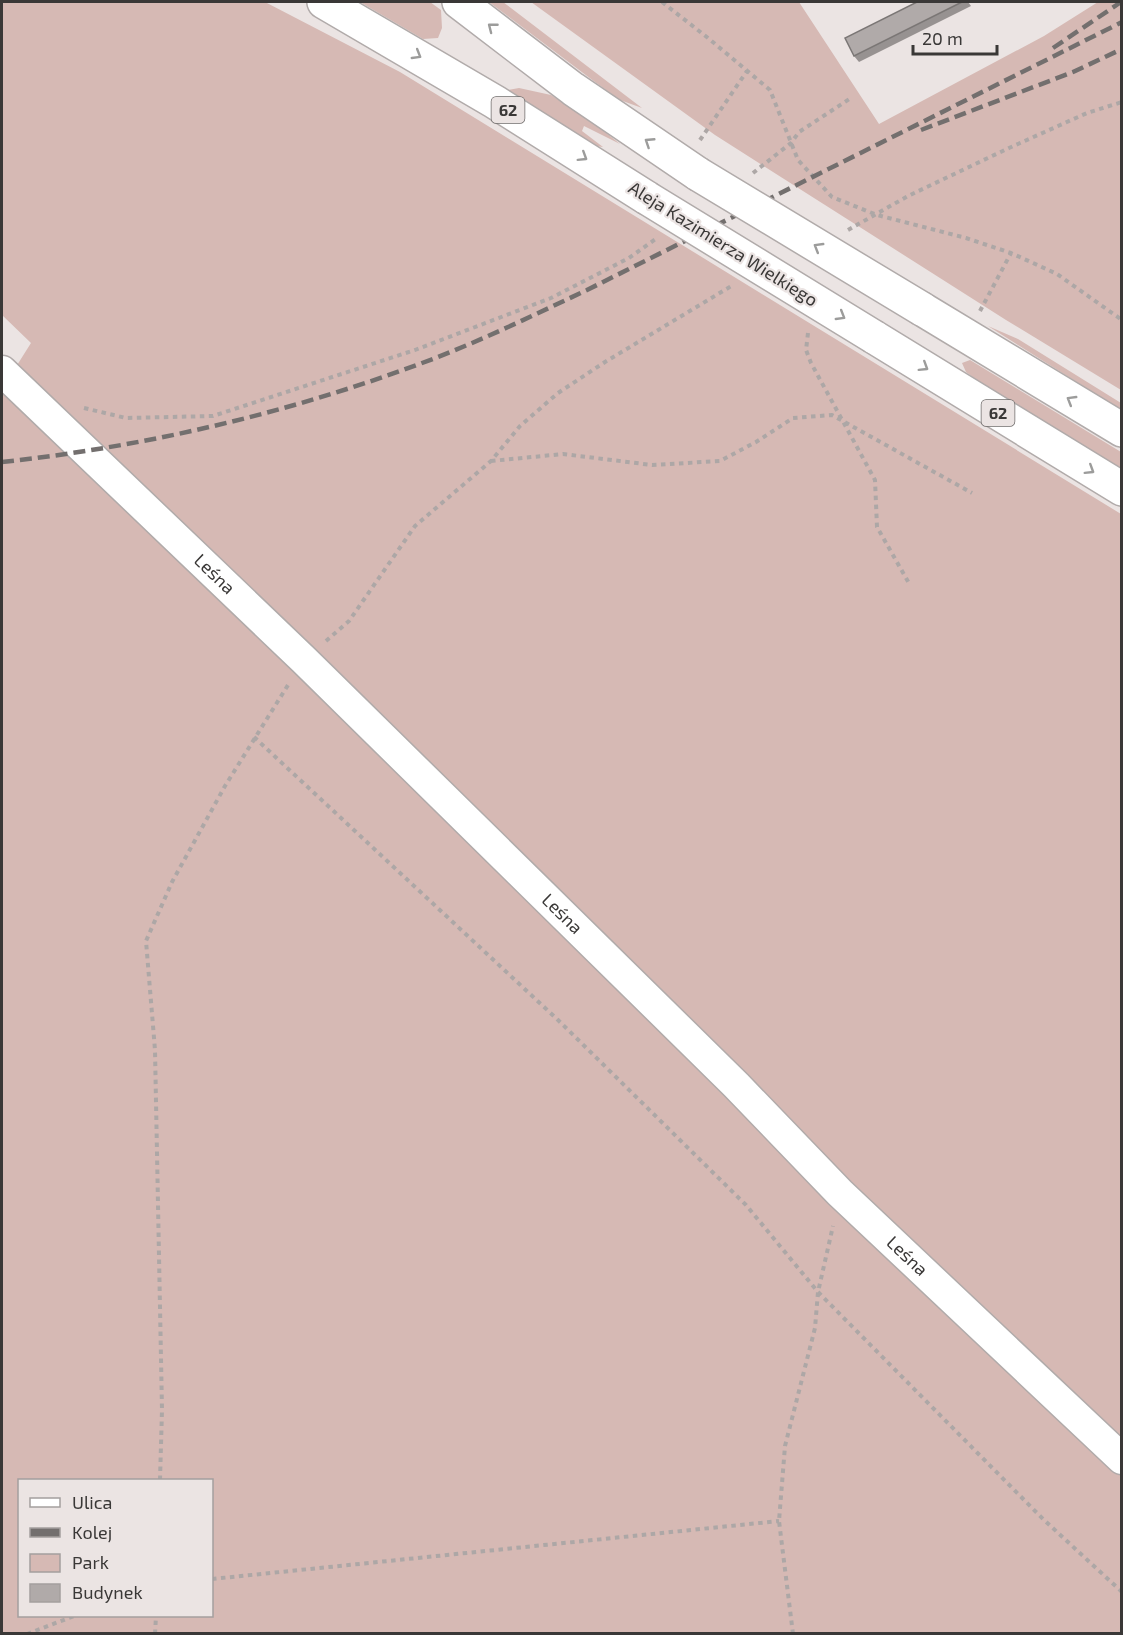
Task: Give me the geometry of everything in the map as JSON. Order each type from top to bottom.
[{"type":"main road","name":"Aleja Kazimierza Wielkiego","points":[[324,2],[495,102],[647,198],[1122,489]]},
{"type":"main road","points":[[459,2],[573,89],[698,174],[1122,430]]},
{"type":"street","name":"Leśna","points":[[2,370],[304,660],[736,1085],[840,1193],[1122,1460]]},
{"type":"path","points":[[662,2],[770,90],[798,160],[832,197],[877,215],[966,238],[1011,253],[1058,274],[1122,320]]},
{"type":"path","points":[[699,141],[747,71]]},
{"type":"path","points":[[746,178],[791,143],[799,132],[851,98]]},
{"type":"path","points":[[840,234],[908,196],[1009,148],[1087,113],[1122,102]]},
{"type":"path","points":[[81,407],[126,418],[213,416],[404,353],[551,298],[629,258],[658,238]]},
{"type":"path","points":[[980,310],[1011,253]]},
{"type":"path","points":[[160,1479],[162,1410],[155,1050],[146,941],[172,882],[254,737],[304,660],[349,621],[415,526],[491,461],[520,426],[558,393],[605,362],[741,281]]},
{"type":"path","points":[[808,328],[807,350],[811,363],[874,480],[878,527],[910,585]]},
{"type":"path","points":[[491,461],[563,454],[652,465],[720,461],[756,442],[793,418],[832,415],[972,493]]},
{"type":"path","points":[[254,737],[558,1020],[746,1205],[818,1292],[1043,1519],[1122,1592]]},
{"type":"path","points":[[793,1634],[779,1521],[785,1446],[815,1328],[818,1292],[840,1193]]},
{"type":"path","points":[[213,1579],[779,1521]]},
{"type":"path","points":[[27,1634],[72,1617]]},
{"type":"path","points":[[155,1634],[156,1617]]},
{"type":"green space","points":[[2,2],[265,2],[400,72],[1121,514],[1121,1633],[2,1633],[2,389],[31,343],[2,315]]},
{"type":"green space","points":[[360,2],[430,2],[441,10],[442,28],[438,38],[423,39]]},
{"type":"green space","points":[[489,2],[503,2],[642,108],[620,100]]},
{"type":"green space","points":[[531,2],[799,2],[879,124],[1044,36],[1098,2],[1121,2],[1121,390],[1006,320],[715,135]]},
{"type":"green space","points":[[519,88],[551,95],[595,124],[620,144],[584,126],[582,131],[603,147],[595,146],[511,95],[508,90]]},
{"type":"green space","points":[[988,326],[1018,339],[1121,403],[1121,410]]},
{"type":"green space","points":[[970,360],[1121,452],[1121,470],[974,378],[966,372],[962,363]]},
{"type":"building","points":[[917,2],[962,2],[854,56],[845,38]]},
{"type":"railway","points":[[1053,48],[1121,2]]},
{"type":"railway","points":[[2,462],[113,446],[223,424],[331,394],[438,357],[587,290],[1122,22]]},
{"type":"railway","points":[[921,130],[1073,72],[1122,49]]}]
